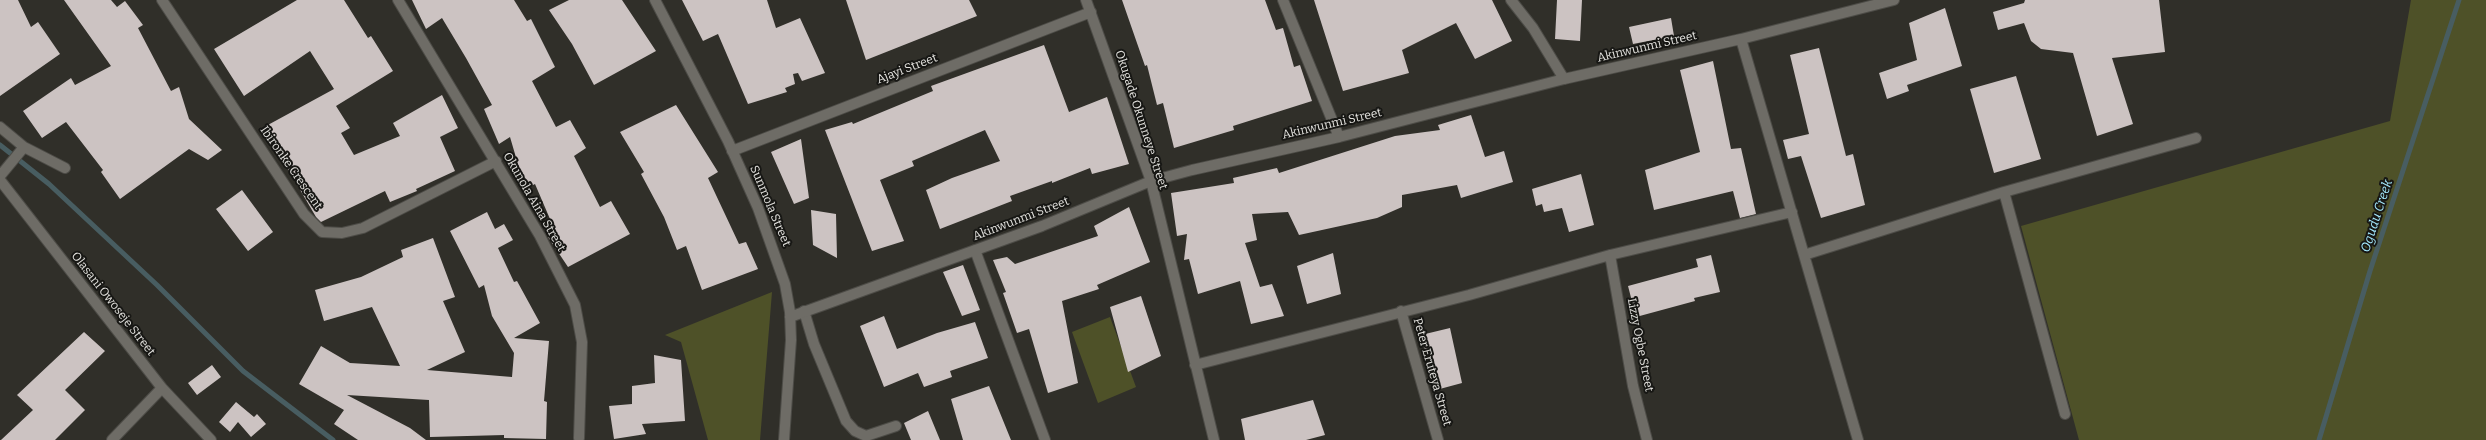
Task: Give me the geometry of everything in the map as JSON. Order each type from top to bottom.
[{"type":"street","name":"Ibironke Crescent","points":[[162,0],[304,214],[322,232],[342,233],[363,228],[496,161]]},
{"type":"street","name":"Okunola Aina Street","points":[[398,0],[540,236],[575,305],[582,342],[579,438]]},
{"type":"street","name":"Sunmola Street","points":[[655,0],[701,87],[732,151],[758,208],[777,257],[785,284],[790,316],[791,340],[784,440]]},
{"type":"street","name":"Okugade Okunneye Street","points":[[1086,0],[1151,181],[1214,440]]},
{"type":"street","points":[[1283,0],[1339,137]]},
{"type":"street","points":[[1512,0],[1533,28],[1564,79]]},
{"type":"street","name":"Akinwunmi Street","points":[[790,316],[1042,226],[1151,181],[1192,170],[1339,137],[1564,79],[1741,38],[1894,0]]},
{"type":"street","name":"Ajayi Street","points":[[732,151],[1091,12]]},
{"type":"street","points":[[1741,38],[1858,440]]},
{"type":"street","points":[[0,127],[22,150],[65,168]]},
{"type":"street","points":[[1804,255],[2004,192],[2196,138]]},
{"type":"street","points":[[0,176],[11,161],[22,150]]},
{"type":"street","name":"Olasani Owoseje Street","points":[[0,180],[162,388],[211,440]]},
{"type":"street","points":[[2004,192],[2065,414]]},
{"type":"street","points":[[1195,365],[1401,311],[1469,295],[1610,255],[1792,212]]},
{"type":"street","points":[[975,250],[1045,440]]},
{"type":"street","name":"Lizzy Ogbe Street","points":[[1610,255],[1633,386],[1647,440]]},
{"type":"street","points":[[804,311],[814,344],[846,421],[855,432],[866,436],[896,426]]},
{"type":"street","name":"Peter Eruteya Street","points":[[1401,311],[1438,440]]},
{"type":"street","points":[[112,440],[162,388]]},
{"type":"green space","points":[[2411,0],[2486,0],[2486,440],[2079,440],[2021,226],[2390,121]]},
{"type":"green space","points":[[772,292],[760,440],[708,440],[681,342],[665,335]]},
{"type":"green space","points":[[1110,317],[1136,387],[1098,403],[1072,332]]},
{"type":"building","points":[[0,0],[18,0],[31,27],[38,22],[60,54],[0,96]]},
{"type":"building","points":[[64,0],[111,0],[117,7],[125,1],[143,25],[138,28],[171,91],[179,87],[189,119],[222,150],[208,160],[189,149],[120,199],[101,172],[103,170],[66,122],[42,138],[23,111],[71,78],[75,85],[111,66]]},
{"type":"building","points":[[297,0],[344,0],[368,38],[371,36],[393,71],[336,106],[350,128],[341,133],[354,155],[400,136],[393,123],[442,95],[458,128],[440,137],[455,171],[416,189],[417,191],[390,202],[385,191],[321,222],[316,217],[288,169],[292,167],[266,126],[334,89],[310,51],[244,96],[214,49]]},
{"type":"building","points":[[412,0],[514,0],[527,21],[531,19],[555,67],[532,81],[556,127],[570,120],[586,148],[574,156],[600,207],[611,201],[630,234],[568,267],[548,237],[556,233],[535,184],[531,186],[520,171],[510,137],[499,144],[484,109],[492,105],[466,58],[442,18],[426,29]]},
{"type":"building","points":[[569,0],[622,0],[656,51],[594,85],[572,44],[549,10]]},
{"type":"building","points":[[682,0],[767,0],[776,28],[800,18],[825,73],[802,81],[798,73],[793,74],[795,84],[785,88],[787,92],[748,104],[718,34],[703,41]]},
{"type":"building","points":[[846,0],[969,0],[977,16],[866,60]]},
{"type":"building","points":[[1122,0],[1265,0],[1276,30],[1283,28],[1294,67],[1300,65],[1312,101],[1233,126],[1234,130],[1174,148],[1163,103],[1157,105],[1147,65],[1145,66]]},
{"type":"building","points":[[1314,0],[1492,0],[1512,41],[1475,59],[1456,23],[1402,50],[1409,73],[1343,91]]},
{"type":"building","points":[[1557,0],[1582,0],[1580,41],[1555,39]]},
{"type":"building","points":[[2025,0],[2159,0],[2165,52],[2112,58],[2133,124],[2097,136],[2073,53],[2041,49],[2031,41],[2024,23],[1998,30],[1993,12],[2024,3]]},
{"type":"building","points":[[1945,8],[1962,66],[1907,85],[1909,91],[1887,99],[1879,73],[1917,60],[1909,23]]},
{"type":"building","points":[[1671,18],[1674,36],[1633,44],[1629,27]]},
{"type":"building","points":[[1044,45],[1069,112],[1107,97],[1129,164],[1092,174],[1090,168],[1052,183],[1052,181],[1010,196],[1012,201],[940,229],[926,190],[952,178],[1000,161],[985,130],[912,161],[914,166],[880,180],[904,241],[872,251],[825,130],[852,122],[853,124],[933,91],[931,86]]},
{"type":"building","points":[[1819,48],[1846,156],[1853,154],[1865,205],[1821,218],[1801,156],[1788,159],[1783,140],[1809,134],[1790,55]]},
{"type":"building","points":[[1713,61],[1731,149],[1741,148],[1756,214],[1740,218],[1733,191],[1654,210],[1645,170],[1700,152],[1680,70]]},
{"type":"building","points":[[2016,76],[2041,159],[1994,173],[1970,89]]},
{"type":"building","points":[[676,105],[718,172],[708,178],[739,244],[746,242],[758,269],[702,290],[686,246],[677,250],[664,217],[641,174],[644,172],[620,132]]},
{"type":"building","points":[[1471,115],[1485,157],[1504,151],[1513,182],[1461,198],[1457,185],[1402,195],[1402,207],[1377,218],[1299,235],[1288,212],[1252,214],[1257,240],[1245,243],[1260,287],[1272,284],[1284,316],[1251,324],[1240,281],[1198,294],[1189,259],[1184,260],[1187,234],[1177,236],[1171,193],[1234,183],[1233,178],[1277,168],[1279,173],[1395,136],[1440,130],[1438,125]]},
{"type":"building","points":[[801,139],[809,198],[794,204],[771,152]]},
{"type":"building","points":[[1581,174],[1594,225],[1569,232],[1562,208],[1544,212],[1542,204],[1536,206],[1532,189]]},
{"type":"building","points":[[242,190],[273,232],[248,251],[216,209]]},
{"type":"building","points":[[1129,207],[1150,262],[1097,285],[1099,289],[1062,301],[1078,383],[1048,393],[1029,329],[1017,333],[1003,293],[1006,292],[993,260],[1007,257],[1015,264],[1098,236],[1094,226]]},
{"type":"building","points":[[811,210],[836,214],[837,258],[813,245]]},
{"type":"building","points":[[487,212],[495,229],[504,224],[513,240],[498,248],[514,282],[517,281],[540,323],[514,338],[549,341],[544,401],[547,402],[546,439],[504,438],[504,435],[430,437],[429,400],[347,395],[410,428],[426,440],[358,440],[334,424],[344,410],[299,384],[321,346],[350,363],[400,366],[372,307],[324,321],[315,290],[361,277],[403,257],[401,250],[433,238],[455,297],[443,301],[465,352],[427,370],[512,377],[514,353],[492,316],[484,285],[479,288],[450,231]]},
{"type":"building","points":[[1333,253],[1341,294],[1307,304],[1297,266]]},
{"type":"building","points":[[1711,255],[1720,292],[1694,298],[1695,301],[1636,317],[1628,286],[1698,267],[1696,259]]},
{"type":"building","points":[[963,265],[980,310],[962,316],[943,272]]},
{"type":"building","points":[[1141,296],[1161,356],[1128,372],[1110,307]]},
{"type":"building","points":[[884,316],[897,349],[937,333],[975,322],[988,358],[950,371],[952,377],[924,387],[918,373],[884,387],[860,326]]},
{"type":"building","points":[[1450,328],[1462,383],[1436,390],[1421,335]]},
{"type":"building","points":[[84,332],[105,351],[65,390],[85,410],[55,440],[1,440],[33,410],[17,395]]},
{"type":"building","points":[[654,355],[681,360],[685,421],[642,424],[646,434],[614,439],[609,406],[632,404],[632,386],[655,383]]},
{"type":"building","points":[[212,365],[221,377],[197,395],[188,383]]},
{"type":"building","points":[[989,386],[1011,440],[963,440],[951,399]]},
{"type":"building","points":[[1313,400],[1325,435],[1306,440],[1245,440],[1241,419]]},
{"type":"building","points":[[236,402],[254,417],[257,414],[266,424],[251,437],[238,422],[230,432],[219,422]]},
{"type":"building","points":[[928,411],[940,440],[911,440],[904,423]]},
{"type":"waterway","name":"Ogudu Creek","points":[[2319,440],[2370,271],[2459,0]]},
{"type":"waterway","points":[[0,145],[49,184],[157,285],[243,371],[333,440]]}]
